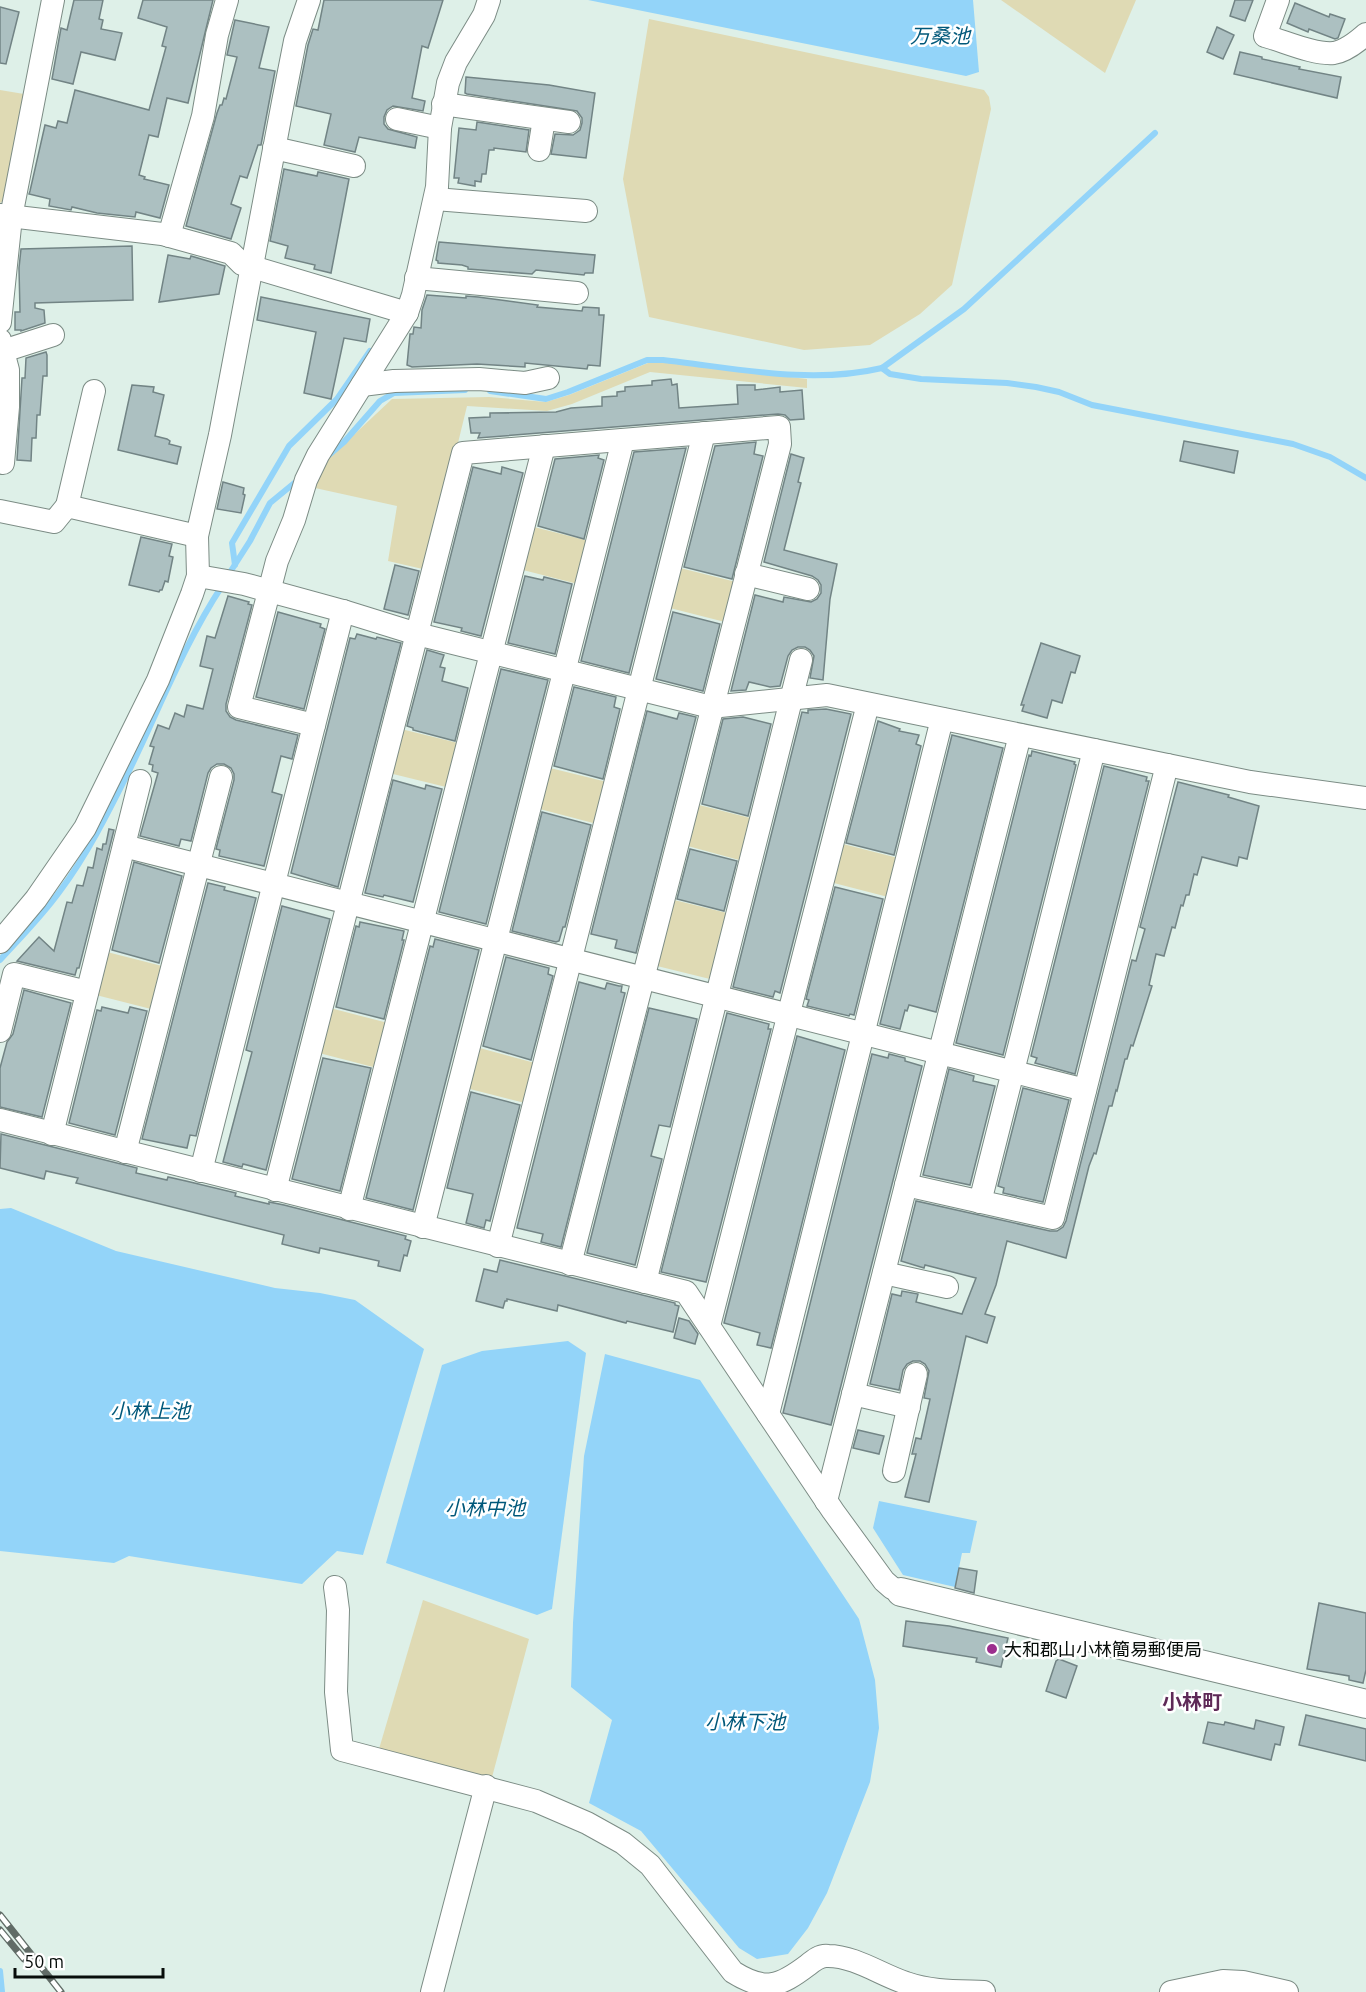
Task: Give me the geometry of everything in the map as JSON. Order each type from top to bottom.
[{"type":"street","points":[[0,322],[5,216],[52,0]]},
{"type":"street","points":[[169,236],[203,116],[217,35],[227,0]]},
{"type":"street","points":[[0,942],[36,899],[85,828],[158,680],[204,577],[197,536],[220,435],[295,41],[309,0]]},
{"type":"street","points":[[314,725],[239,707],[277,561],[294,520],[306,480],[318,455],[407,313],[435,199],[440,128],[448,83],[456,62],[484,15],[489,0]]},
{"type":"street","points":[[1278,0],[1265,36],[1317,51],[1335,53],[1352,46],[1366,34]]},
{"type":"street","points":[[443,104],[569,122]]},
{"type":"street","points":[[397,118],[440,128]]},
{"type":"street","points":[[539,150],[544,119]]},
{"type":"street","points":[[274,148],[354,166]]},
{"type":"street","points":[[435,199],[586,211]]},
{"type":"street","points":[[5,216],[106,226],[169,236],[231,253],[242,264],[407,313]]},
{"type":"street","points":[[416,278],[577,293]]},
{"type":"street","points":[[3,463],[8,406],[8,370],[1,346],[53,335]]},
{"type":"street","points":[[362,385],[394,381],[468,379],[525,383],[548,378]]},
{"type":"street","points":[[0,511],[54,522],[67,507],[94,391]]},
{"type":"street","points":[[275,1190],[463,453],[778,427],[780,444],[570,1264]]},
{"type":"street","points":[[498,1246],[704,433]]},
{"type":"street","points":[[423,1227],[623,440]]},
{"type":"street","points":[[350,1209],[544,446]]},
{"type":"street","points":[[67,507],[197,536]]},
{"type":"street","points":[[746,574],[808,589]]},
{"type":"street","points":[[204,577],[269,590],[417,634],[711,707],[827,695],[1292,789],[1366,798]]},
{"type":"street","points":[[201,1171],[343,611]]},
{"type":"street","points":[[645,1282],[801,660]]},
{"type":"street","points":[[709,1326],[868,704]]},
{"type":"street","points":[[768,1414],[942,719]]},
{"type":"street","points":[[826,1501],[1020,735]]},
{"type":"street","points":[[980,1202],[1094,750]]},
{"type":"street","points":[[906,1185],[1053,1218],[1167,765]]},
{"type":"street","points":[[125,1152],[221,777]]},
{"type":"street","points":[[52,1134],[140,781]]},
{"type":"street","points":[[124,846],[1085,1090]]},
{"type":"street","points":[[0,1031],[15,974],[87,992]]},
{"type":"street","points":[[0,1120],[686,1292],[826,1501],[884,1581],[892,1588],[1366,1704]]},
{"type":"street","points":[[884,1273],[947,1287]]},
{"type":"street","points":[[894,1471],[912,1415],[916,1374]]},
{"type":"street","points":[[853,1394],[912,1415]]},
{"type":"street","points":[[335,1587],[338,1610],[336,1692],[342,1750],[536,1801],[587,1823],[623,1843],[650,1865],[733,1971],[746,1980],[761,1984],[787,1981],[816,1959],[826,1955],[840,1957],[907,1984],[932,1990],[984,1992]]},
{"type":"street","points":[[432,1992],[486,1786]]},
{"type":"street","points":[[1171,1992],[1223,1981],[1243,1982],[1287,1992]]},
{"type":"shaded area","points":[[1001,0],[1136,0],[1105,73]]},
{"type":"shaded area","points":[[649,19],[984,90],[989,97],[991,109],[952,285],[920,314],[870,345],[804,350],[649,317],[623,179]]},
{"type":"shaded area","points":[[0,90],[24,94],[3,201],[0,203]]},
{"type":"shaded area","points":[[663,362],[807,379],[807,388],[650,372],[572,404],[547,411],[467,406],[427,570],[388,561],[397,506],[315,488],[328,459],[392,399],[489,397],[546,402],[648,363]]},
{"type":"shaded area","points":[[530,526],[589,541],[578,584],[519,569]]},
{"type":"shaded area","points":[[676,567],[736,582],[725,622],[666,607]]},
{"type":"shaded area","points":[[401,729],[462,744],[450,788],[389,773]]},
{"type":"shaded area","points":[[546,767],[607,782],[597,824],[536,808]]},
{"type":"shaded area","points":[[695,804],[754,819],[743,861],[684,845]]},
{"type":"shaded area","points":[[839,843],[898,858],[888,897],[830,882]]},
{"type":"shaded area","points":[[670,899],[731,914],[714,980],[653,965]]},
{"type":"shaded area","points":[[107,952],[166,967],[155,1010],[96,995]]},
{"type":"shaded area","points":[[330,1008],[388,1023],[377,1068],[319,1053]]},
{"type":"shaded area","points":[[476,1047],[535,1063],[525,1103],[466,1088]]},
{"type":"shaded area","points":[[423,1600],[529,1639],[491,1781],[379,1749]]},
{"type":"water","name":"万桑池","points":[[588,0],[973,0],[979,72],[966,76]]},
{"type":"water","name":"小林上池","points":[[11,1208],[116,1251],[275,1288],[355,1300],[424,1349],[363,1555],[337,1551],[302,1584],[129,1556],[114,1563],[0,1551],[0,1209]]},
{"type":"water","name":"小林中池","points":[[568,1341],[586,1353],[552,1609],[537,1615],[386,1563],[442,1365],[482,1351]]},
{"type":"water","name":"小林下池","points":[[605,1354],[700,1380],[859,1619],[875,1680],[879,1728],[870,1782],[827,1893],[808,1928],[788,1954],[757,1959],[739,1948],[641,1831],[589,1803],[612,1720],[571,1687],[573,1623],[584,1456]]},
{"type":"water","points":[[879,1501],[977,1521],[970,1553],[962,1553],[955,1587],[903,1575],[873,1528]]},
{"type":"building","points":[[74,0],[103,0],[99,19],[103,20],[101,29],[122,33],[115,60],[81,52],[73,84],[52,79],[61,28],[67,30]]},
{"type":"building","points":[[143,0],[213,0],[188,103],[167,98],[158,137],[149,135],[139,175],[145,177],[144,179],[169,185],[160,218],[136,212],[135,217],[97,213],[72,207],[71,210],[49,206],[50,199],[29,194],[45,125],[56,128],[58,121],[67,123],[75,90],[149,110],[166,47],[162,46],[167,27],[138,18]]},
{"type":"building","points":[[324,0],[443,0],[428,48],[422,46],[412,98],[425,101],[423,111],[393,106],[387,110],[384,117],[384,124],[388,129],[417,137],[415,148],[359,137],[355,152],[324,145],[331,114],[296,106],[308,45],[313,29],[318,30]]},
{"type":"building","points":[[1235,0],[1253,0],[1245,21],[1230,16]]},
{"type":"building","points":[[1295,3],[1329,17],[1330,14],[1345,19],[1338,38],[1335,39],[1309,29],[1308,32],[1287,23]]},
{"type":"building","points":[[0,7],[19,12],[6,64],[0,63]]},
{"type":"building","points":[[235,20],[269,27],[259,68],[275,71],[261,145],[258,145],[247,178],[240,176],[231,204],[241,208],[231,239],[186,226],[217,113],[224,98],[226,99],[237,57],[227,55]]},
{"type":"building","points":[[1217,27],[1234,35],[1223,59],[1207,52]]},
{"type":"building","points":[[1240,52],[1300,67],[1299,69],[1341,77],[1337,98],[1234,74]]},
{"type":"building","points":[[466,77],[549,85],[595,93],[586,158],[551,154],[555,134],[573,135],[580,130],[582,118],[577,111],[467,94],[465,93]]},
{"type":"building","points":[[477,122],[529,130],[526,152],[494,148],[494,150],[489,150],[486,174],[482,174],[481,182],[475,181],[475,186],[458,183],[459,178],[454,178],[459,128],[476,130]]},
{"type":"building","points":[[284,169],[317,176],[318,172],[349,179],[331,273],[314,269],[315,265],[285,258],[288,246],[270,241]]},
{"type":"building","points":[[439,242],[595,255],[593,273],[584,275],[536,270],[532,274],[468,269],[462,265],[438,263],[436,260]]},
{"type":"building","points":[[132,246],[133,300],[35,303],[35,308],[44,310],[45,323],[21,331],[15,330],[15,312],[20,312],[21,249]]},
{"type":"building","points":[[168,255],[190,259],[191,256],[225,266],[219,294],[159,302]]},
{"type":"building","points":[[427,295],[478,297],[538,305],[537,307],[582,311],[583,307],[599,308],[599,315],[604,315],[600,366],[588,365],[587,369],[525,363],[525,367],[477,364],[412,367],[407,365],[410,334],[413,334],[414,327],[421,328],[422,310]]},
{"type":"building","points":[[261,297],[370,319],[366,342],[344,338],[331,399],[304,393],[316,332],[257,320]]},
{"type":"building","points":[[46,352],[47,376],[43,376],[40,415],[37,415],[36,438],[32,438],[31,461],[17,460],[22,378],[25,378],[26,358]]},
{"type":"building","points":[[671,379],[672,385],[677,384],[679,408],[738,404],[737,385],[755,385],[755,390],[780,387],[780,392],[802,390],[804,419],[790,420],[785,415],[778,414],[478,438],[480,433],[471,433],[469,418],[490,417],[490,413],[556,412],[571,408],[602,406],[602,397],[617,396],[617,392],[625,391],[625,387],[652,385],[652,381]]},
{"type":"building","points":[[132,385],[154,387],[153,392],[164,395],[155,436],[167,439],[170,441],[169,444],[181,447],[177,464],[118,450]]},
{"type":"building","points":[[1184,441],[1238,451],[1234,473],[1180,461]]},
{"type":"building","points":[[756,442],[754,454],[763,456],[732,579],[684,567],[715,446]]},
{"type":"building","points":[[686,448],[629,673],[581,661],[634,452]]},
{"type":"building","points":[[791,454],[804,458],[798,482],[801,483],[784,550],[837,564],[830,599],[823,680],[810,678],[814,656],[805,647],[798,647],[788,656],[780,686],[770,687],[749,682],[746,690],[731,691],[755,595],[783,602],[784,597],[811,602],[821,593],[821,585],[812,576],[764,562]]},
{"type":"building","points":[[599,455],[598,458],[604,460],[584,539],[538,526],[555,459]]},
{"type":"building","points":[[473,467],[501,474],[502,467],[523,473],[481,636],[461,631],[462,628],[434,622]]},
{"type":"building","points":[[223,482],[244,488],[243,494],[245,495],[241,513],[217,509]]},
{"type":"building","points":[[141,537],[172,544],[169,556],[173,557],[168,582],[165,581],[159,592],[129,585]]},
{"type":"building","points":[[395,565],[419,571],[408,615],[384,609]]},
{"type":"building","points":[[525,576],[543,580],[544,577],[572,584],[555,654],[508,643]]},
{"type":"building","points":[[228,596],[252,605],[226,711],[236,720],[298,735],[292,759],[281,756],[272,792],[282,795],[264,866],[219,856],[220,850],[216,849],[234,780],[231,768],[224,764],[217,764],[208,773],[191,841],[181,839],[179,846],[140,836],[158,773],[152,771],[153,765],[149,764],[154,747],[150,746],[158,725],[169,729],[175,713],[184,717],[187,705],[203,709],[213,669],[200,666],[207,636],[215,638]]},
{"type":"building","points":[[278,612],[321,624],[320,627],[325,629],[304,709],[256,697]]},
{"type":"building","points":[[673,612],[720,624],[703,691],[656,679]]},
{"type":"building","points":[[357,634],[401,643],[338,887],[291,873],[350,638],[355,639]]},
{"type":"building","points":[[1041,643],[1080,656],[1075,673],[1071,672],[1062,703],[1052,700],[1047,718],[1022,711],[1024,705],[1021,705]]},
{"type":"building","points":[[427,650],[444,655],[440,667],[445,668],[442,681],[468,688],[455,741],[413,730],[407,726]]},
{"type":"building","points":[[501,669],[548,680],[486,924],[439,912]]},
{"type":"building","points":[[574,687],[616,697],[614,707],[620,709],[603,779],[554,766]]},
{"type":"building","points":[[826,709],[851,714],[780,993],[775,991],[773,997],[733,987],[802,712]]},
{"type":"building","points":[[647,711],[677,719],[679,713],[696,717],[636,953],[615,948],[617,940],[591,934]]},
{"type":"building","points":[[743,717],[771,724],[748,816],[702,804],[723,719]]},
{"type":"building","points":[[878,721],[900,729],[899,731],[919,735],[916,744],[921,746],[894,855],[846,843]]},
{"type":"building","points":[[952,735],[1003,748],[936,1012],[909,1005],[907,1011],[905,1010],[900,1029],[880,1024]]},
{"type":"building","points":[[1032,751],[1075,762],[1076,765],[1003,1055],[956,1043],[1029,755],[1031,756]]},
{"type":"building","points":[[1104,766],[1147,777],[1146,781],[1149,781],[1075,1074],[1035,1063],[1037,1058],[1031,1056]]},
{"type":"building","points":[[393,780],[425,789],[426,785],[442,789],[413,902],[365,893]]},
{"type":"building","points":[[1178,782],[1229,795],[1228,797],[1259,806],[1247,859],[1239,857],[1237,866],[1202,857],[1197,875],[1194,874],[1189,895],[1186,895],[1183,906],[1181,905],[1175,928],[1172,927],[1164,956],[1156,954],[1149,985],[1152,986],[1133,1046],[1131,1045],[1127,1059],[1125,1059],[1112,1106],[1109,1106],[1096,1154],[1094,1153],[1089,1166],[1066,1258],[1007,1241],[996,1285],[985,1314],[995,1317],[987,1343],[966,1336],[929,1502],[905,1497],[916,1454],[912,1454],[916,1438],[921,1439],[930,1399],[924,1398],[929,1371],[925,1364],[913,1361],[903,1370],[899,1390],[870,1384],[892,1294],[901,1296],[902,1291],[918,1294],[916,1302],[962,1314],[976,1278],[901,1261],[916,1201],[1050,1231],[1057,1231],[1063,1227],[1132,960],[1136,961],[1145,929],[1140,927]]},
{"type":"building","points":[[542,812],[591,825],[565,927],[563,927],[559,941],[556,942],[512,931]]},
{"type":"building","points":[[109,829],[114,830],[79,968],[75,975],[17,961],[39,937],[54,951],[67,902],[72,903],[77,885],[83,886],[88,867],[93,868],[97,848],[102,850],[103,844],[106,844]]},
{"type":"building","points":[[690,849],[737,861],[724,911],[677,899]]},
{"type":"building","points":[[134,862],[182,876],[159,963],[112,950]]},
{"type":"building","points":[[208,883],[225,887],[224,890],[256,898],[196,1136],[190,1135],[187,1148],[142,1139]]},
{"type":"building","points":[[835,887],[883,899],[854,1015],[849,1016],[807,1006],[809,1000],[806,999]]},
{"type":"building","points":[[282,906],[330,919],[266,1170],[223,1162],[252,1052],[246,1050]]},
{"type":"building","points":[[360,922],[404,931],[402,940],[404,940],[384,1019],[336,1007],[356,926],[359,927]]},
{"type":"building","points":[[435,939],[479,950],[413,1210],[366,1198],[430,946],[433,947]]},
{"type":"building","points":[[506,957],[549,968],[548,974],[553,976],[531,1060],[483,1046]]},
{"type":"building","points":[[579,982],[605,989],[607,983],[622,986],[621,992],[625,993],[561,1247],[541,1242],[543,1234],[517,1228]]},
{"type":"building","points":[[24,990],[71,1003],[42,1117],[0,1107],[0,1068],[7,1042],[13,1034]]},
{"type":"building","points":[[102,1007],[128,1013],[130,1007],[147,1011],[115,1135],[69,1123],[97,1010],[101,1011]]},
{"type":"building","points":[[649,1008],[697,1019],[670,1127],[659,1125],[651,1156],[662,1159],[635,1265],[587,1253]]},
{"type":"building","points":[[727,1013],[769,1024],[768,1029],[771,1029],[706,1282],[661,1272]]},
{"type":"building","points":[[797,1036],[845,1050],[771,1348],[757,1345],[760,1333],[724,1323]]},
{"type":"building","points":[[872,1054],[888,1058],[889,1054],[922,1066],[831,1425],[783,1413]]},
{"type":"building","points":[[323,1058],[371,1068],[340,1191],[292,1179]]},
{"type":"building","points":[[949,1069],[974,1076],[973,1081],[995,1086],[970,1185],[923,1175]]},
{"type":"building","points":[[1023,1088],[1069,1100],[1043,1202],[1003,1193],[1004,1188],[998,1186]]},
{"type":"building","points":[[471,1092],[520,1105],[490,1221],[486,1220],[484,1228],[466,1223],[473,1194],[447,1188]]},
{"type":"building","points":[[1,1134],[137,1168],[136,1173],[167,1180],[168,1177],[186,1181],[236,1193],[235,1196],[284,1205],[406,1236],[405,1239],[411,1241],[407,1256],[404,1255],[400,1271],[378,1266],[379,1261],[320,1248],[319,1253],[282,1244],[284,1235],[76,1183],[78,1178],[46,1171],[44,1179],[0,1168]]},
{"type":"building","points":[[500,1260],[675,1303],[679,1306],[673,1332],[627,1321],[626,1323],[558,1305],[557,1311],[507,1299],[503,1308],[476,1301],[484,1269],[497,1272]]},
{"type":"building","points":[[679,1318],[689,1321],[698,1334],[695,1344],[674,1338]]},
{"type":"building","points":[[858,1430],[884,1436],[879,1454],[853,1448]]},
{"type":"building","points":[[959,1568],[977,1571],[974,1593],[955,1588]]},
{"type":"building","points":[[1319,1603],[1366,1613],[1366,1670],[1363,1683],[1349,1680],[1349,1676],[1307,1669]]},
{"type":"building","points":[[906,1621],[949,1626],[1008,1638],[1001,1667],[976,1662],[977,1658],[903,1646]]},
{"type":"building","points":[[1059,1659],[1077,1666],[1066,1698],[1046,1691],[1056,1661]]},
{"type":"building","points":[[1306,1715],[1366,1729],[1366,1761],[1299,1745]]},
{"type":"building","points":[[1256,1720],[1284,1727],[1280,1745],[1275,1744],[1271,1760],[1203,1743],[1208,1722],[1224,1725],[1225,1722],[1254,1729]]},
{"type":"waterway","points":[[490,391],[546,399],[647,360],[800,375],[855,373],[882,368],[964,309],[1155,133]]},
{"type":"waterway","points":[[235,565],[232,543],[289,446],[337,399],[370,351]]},
{"type":"waterway","points":[[882,368],[890,374],[921,379],[1007,383],[1036,387],[1059,392],[1092,405],[1293,444],[1330,457],[1366,478]]},
{"type":"waterway","points":[[329,455],[344,442],[380,401],[394,393],[465,390]]},
{"type":"waterway","points":[[227,577],[270,503],[298,480]]},
{"type":"waterway","points":[[0,960],[53,900],[88,848],[128,773],[184,654],[222,586]]},
{"type":"waterway","points":[[0,1971],[2,1992]]},
{"type":"railway","points":[[0,1915],[61,1992]]},
{"type":"railway","points":[[0,1930],[24,1959]]},
{"type":"place","name":"大和郡山小林簡易郵便局","points":[[992,1649]]},
{"type":"district","name":"小林町","points":[[1192,1701]]}]
